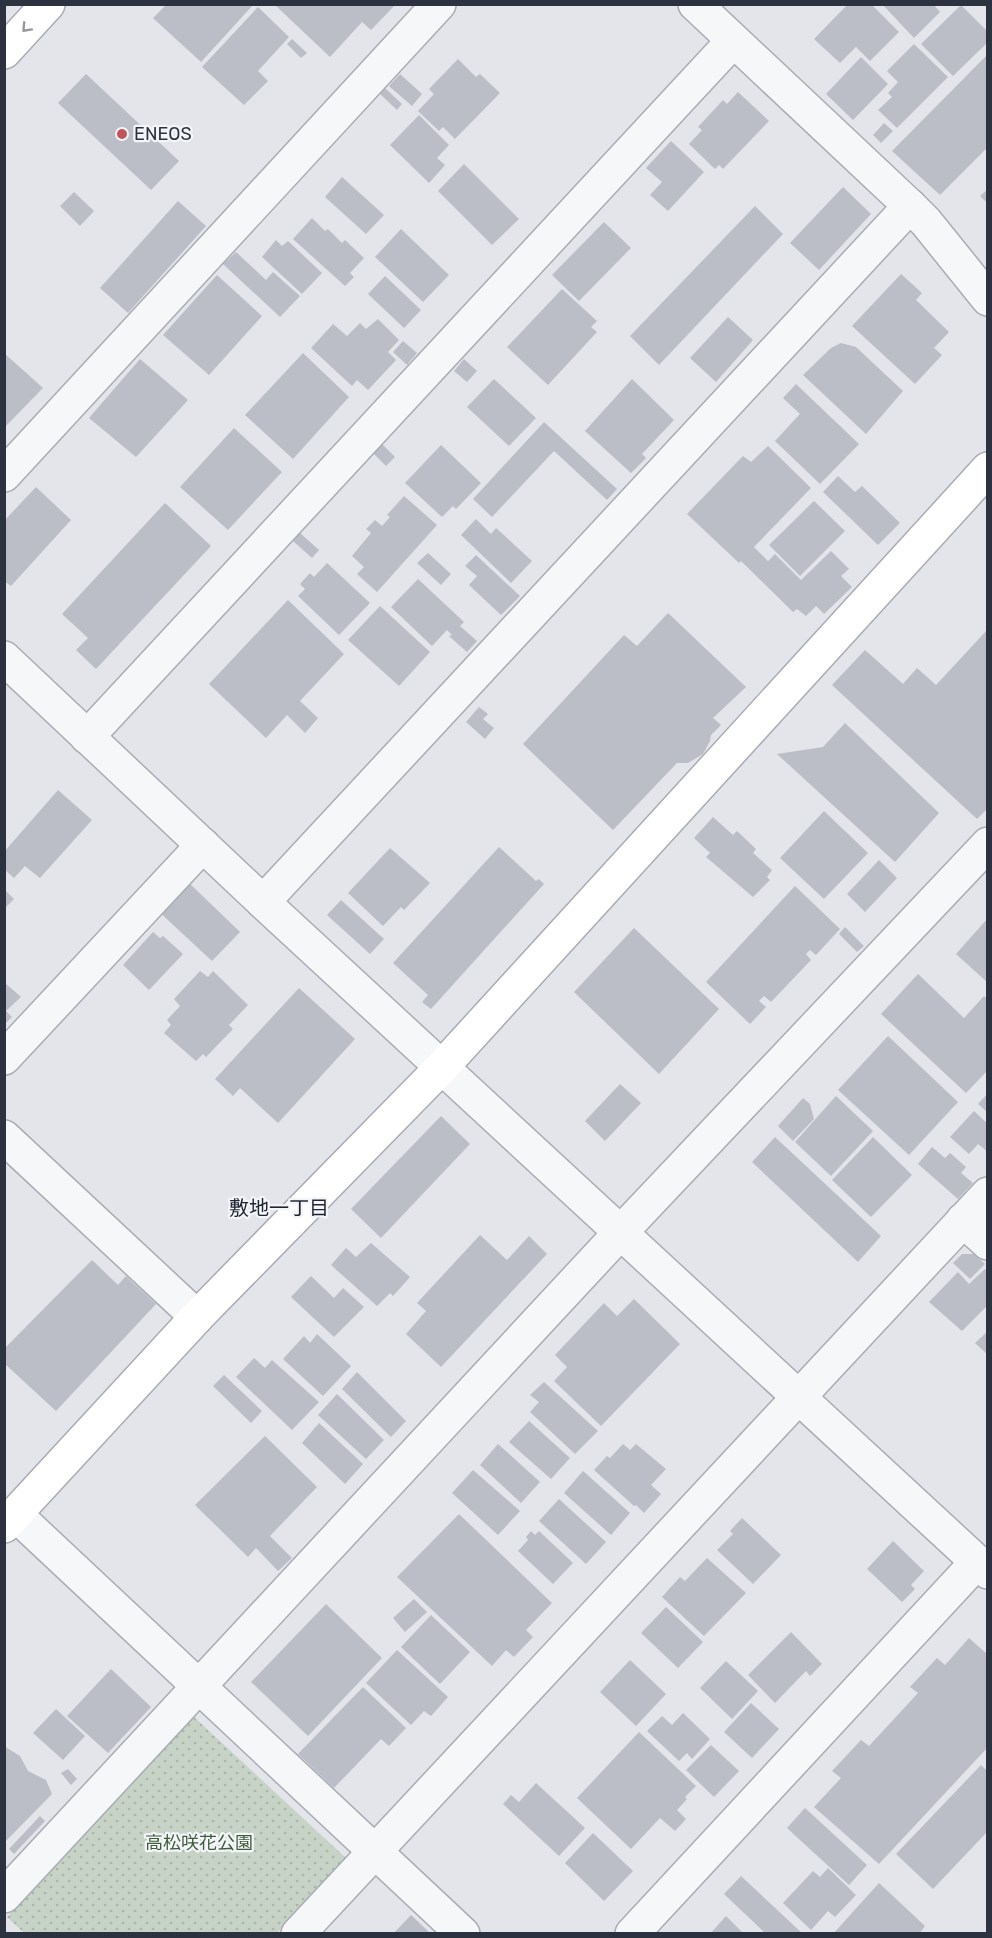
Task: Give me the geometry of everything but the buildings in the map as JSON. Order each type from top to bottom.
[{"type":"street","points":[[4,52],[48,4]]},
{"type":"street","points":[[4,474],[439,4]]},
{"type":"street","points":[[695,4],[926,222],[987,299]]},
{"type":"street","points":[[87,737],[733,40]]},
{"type":"street","points":[[263,902],[910,206]]},
{"type":"street","points":[[463,1934],[200,1687],[10,1520],[197,1317],[442,1067],[987,469]]},
{"type":"street","points":[[4,657],[263,902],[982,1567],[632,1934]]},
{"type":"street","points":[[4,1896],[620,1233],[987,844]]},
{"type":"street","points":[[4,1058],[203,846]]},
{"type":"street","points":[[4,1137],[197,1317]]},
{"type":"street","points":[[298,1934],[987,1194]]},
{"type":"street","points":[[963,1220],[987,1243]]},
{"type":"green space","name":"高松咲花公園","points":[[194,1717],[347,1859],[277,1933],[24,1933],[7,1917]]},
{"type":"place","name":"ENEOS","points":[[122,134]]},
{"type":"district","name":"敷地一丁目","points":[[279,1208]]}]
